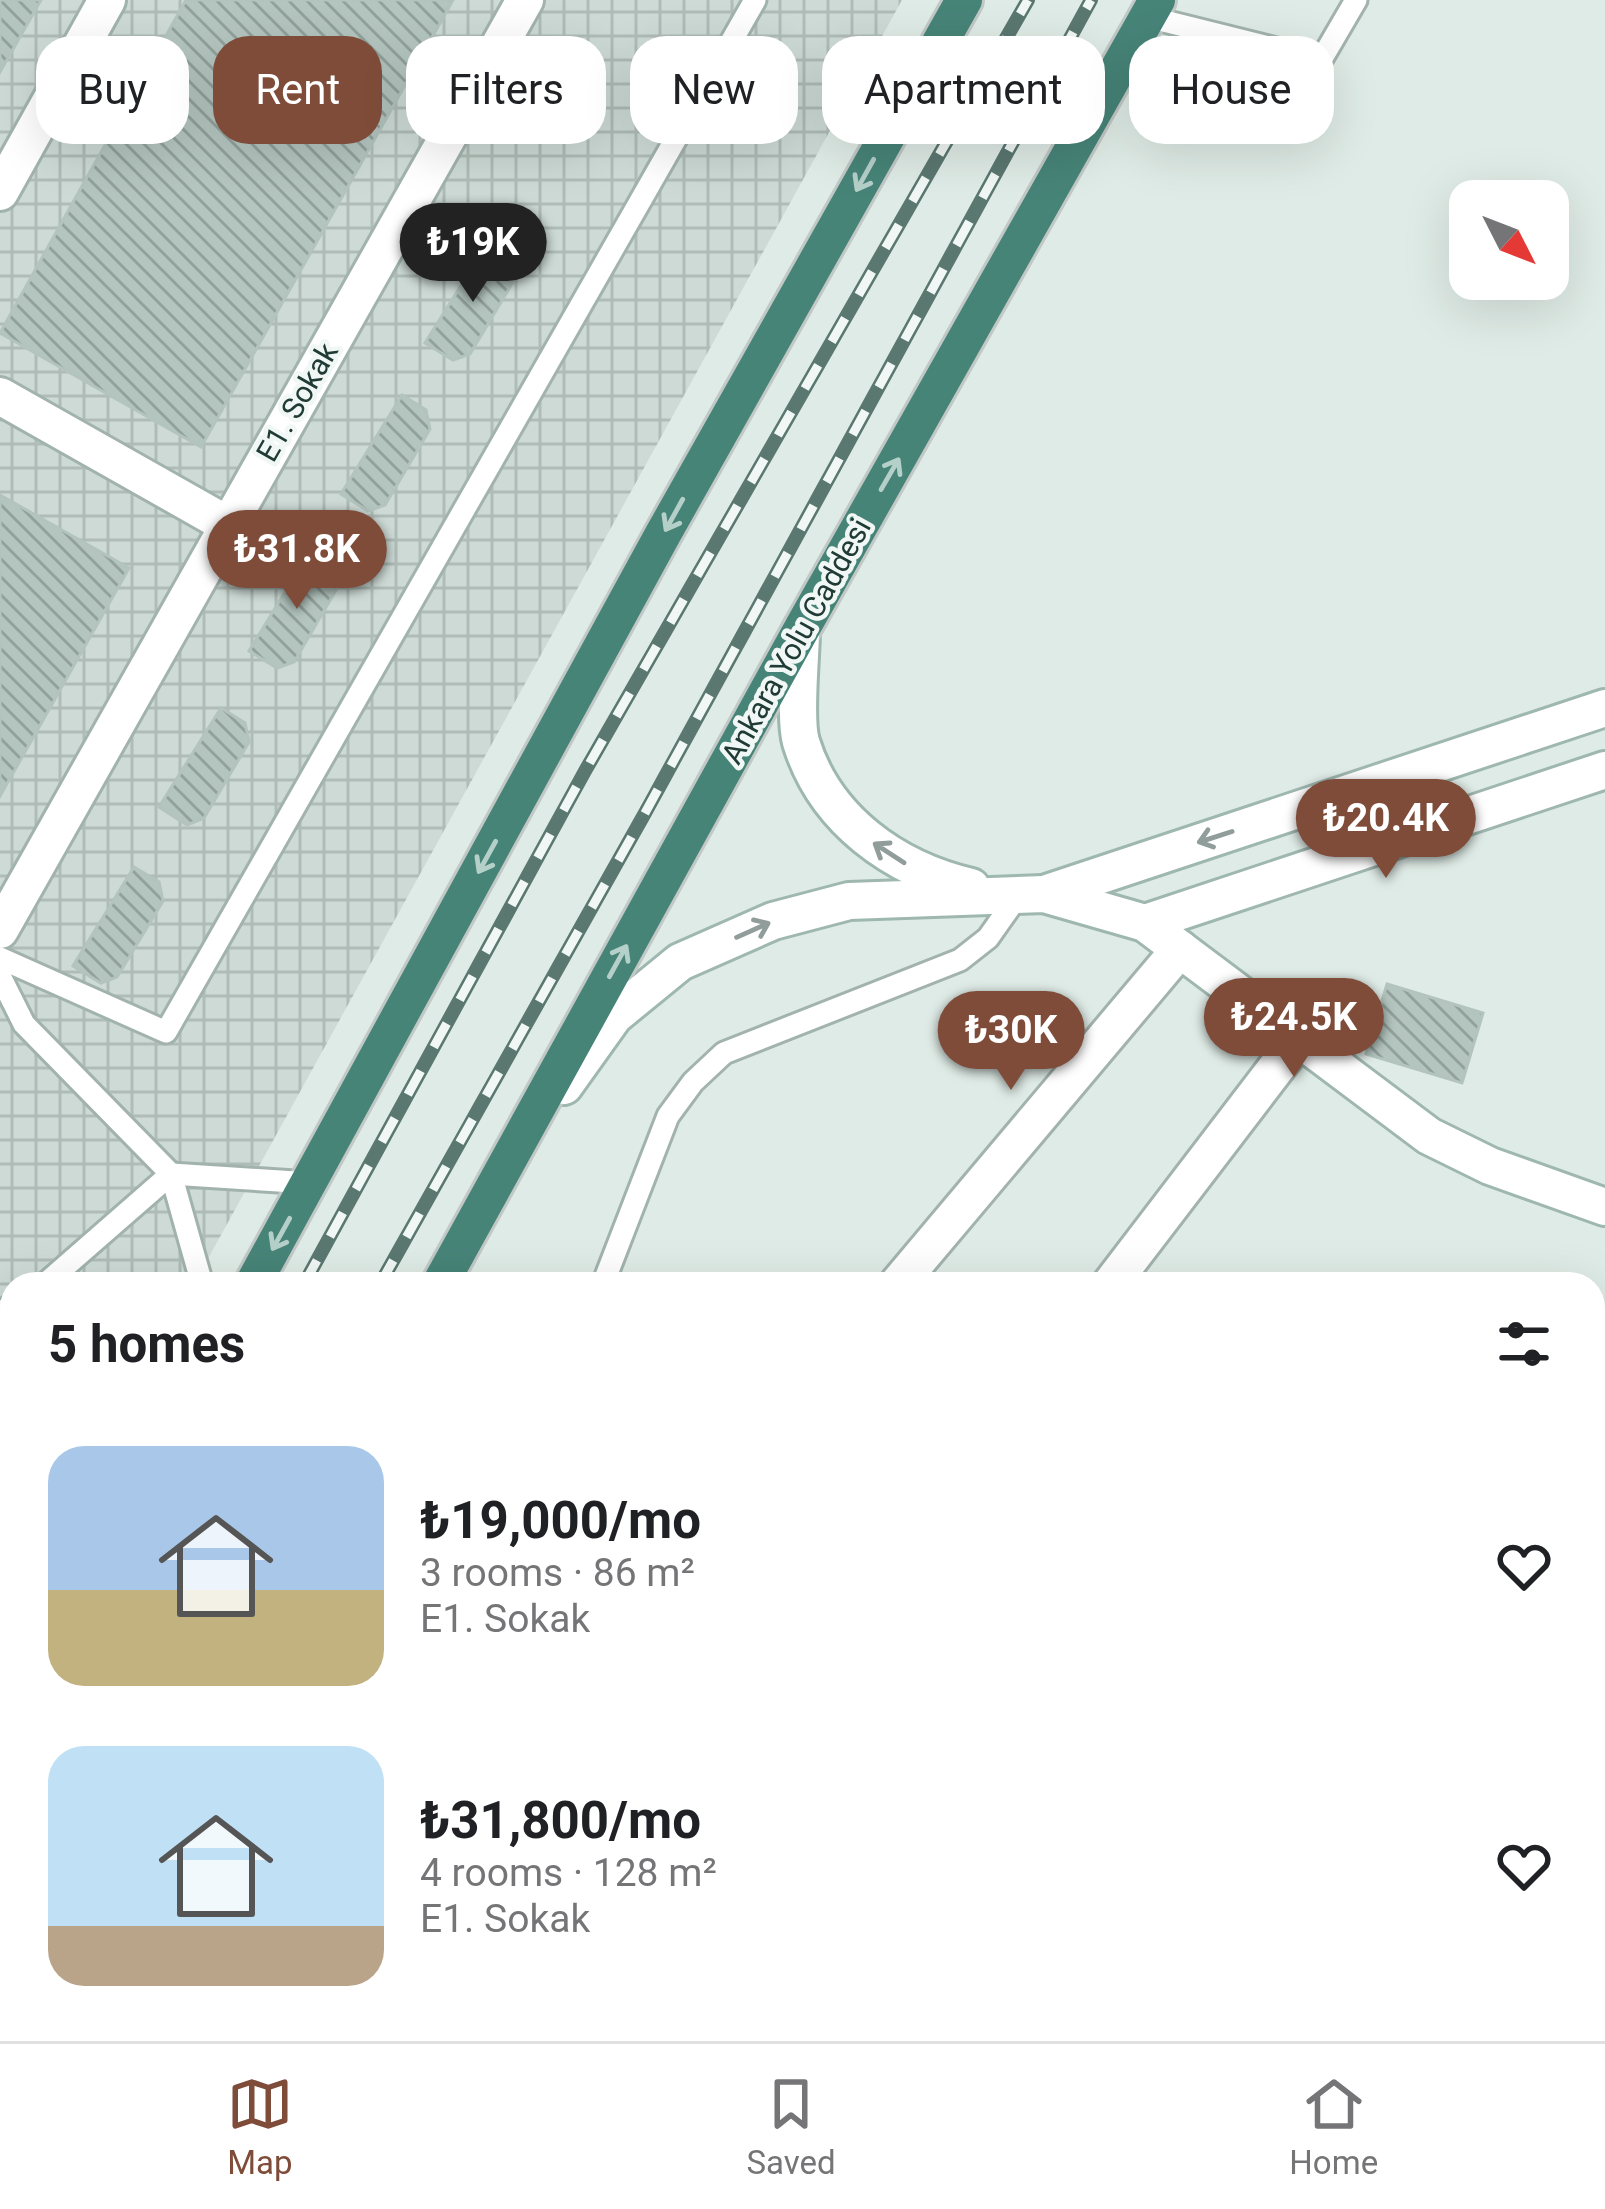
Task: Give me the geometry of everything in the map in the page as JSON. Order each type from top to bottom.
[{"type":"highway","points":[[260,1272],[663,534],[964,0]]},
{"type":"highway","name":"Ankara Yolu Caddesi","points":[[446,1272],[1152,9]]},
{"type":"main road","points":[[0,191],[107,0]]},
{"type":"main road","name":"E1. Sokak","points":[[0,930],[525,0]]},
{"type":"main road","points":[[0,397],[228,525]]},
{"type":"main road","points":[[801,630],[800,739],[831,804],[882,852],[933,878],[1145,922],[1429,1136],[1490,1166],[1605,1207]]},
{"type":"main road","points":[[495,1182],[614,1016],[680,962],[773,921],[849,901],[1020,893],[1605,707]]},
{"type":"main road","points":[[1145,922],[1605,770]]},
{"type":"main road","points":[[908,1272],[1180,949]]},
{"type":"main road","points":[[1120,1272],[1299,1038]]},
{"type":"lane","points":[[0,958],[166,1032],[754,0]]},
{"type":"lane","points":[[1152,9],[1321,60],[1356,0]]},
{"type":"lane","points":[[608,1272],[668,1116],[693,1082],[724,1053],[961,960],[988,938],[1020,893]]},
{"type":"lane","points":[[0,976],[24,1024],[171,1174],[199,1272]]},
{"type":"lane","points":[[60,1272],[171,1174],[310,1183]]},
{"type":"shaded area","points":[[0,0],[902,0],[882,36],[822,36],[823,144],[201,1272],[0,1272]]},
{"type":"building","points":[[0,0],[41,0],[0,72]]},
{"type":"building","points":[[186,0],[453,0],[433,36],[406,36],[406,83],[382,126],[382,36],[213,36],[213,144],[372,144],[201,447],[0,333],[106,144],[189,144],[189,36],[166,36]]},
{"type":"building","points":[[487,244],[511,259],[516,277],[470,354],[453,360],[425,343]]},
{"type":"building","points":[[402,395],[426,410],[430,429],[385,505],[368,511],[341,494]]},
{"type":"building","points":[[0,495],[129,568],[0,796]]},
{"type":"building","points":[[310,551],[335,566],[339,585],[294,662],[277,668],[249,651]]},
{"type":"building","points":[[221,708],[245,723],[249,742],[204,818],[187,825],[159,807]]},
{"type":"building","points":[[134,867],[159,882],[163,901],[117,977],[101,983],[73,966]]},
{"type":"building","points":[[1387,984],[1483,1013],[1462,1083],[1366,1054]]},
{"type":"railway","points":[[311,1272],[585,771],[1028,0]]},
{"type":"railway","points":[[387,1272],[645,813],[1091,0]]}]
